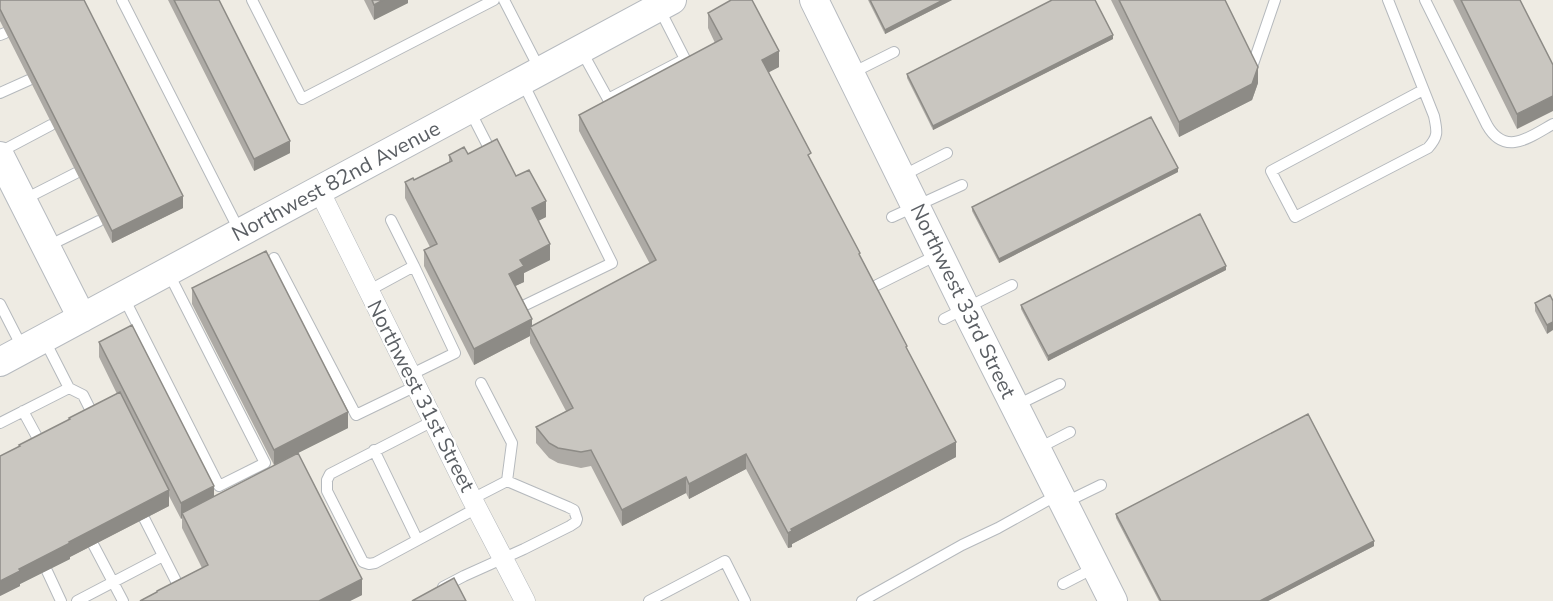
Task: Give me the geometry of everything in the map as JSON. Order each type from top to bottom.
[{"type":"street","name":"Northwest 33rd Street","points":[[814,0],[901,176],[904,211],[939,254],[955,314],[1015,406],[1113,601]]},
{"type":"street","name":"Northwest 82nd Avenue","points":[[22,350],[665,4]]},
{"type":"street","points":[[0,156],[81,318]]},
{"type":"street","name":"Northwest 31st Street","points":[[319,190],[525,601]]},
{"type":"lane","points":[[122,0],[240,232]]},
{"type":"lane","points":[[252,0],[302,99],[495,0]]},
{"type":"lane","points":[[504,0],[531,75],[612,263],[519,308]]},
{"type":"lane","points":[[1251,70],[1275,0]]},
{"type":"lane","points":[[1388,0],[1434,116],[1437,130],[1435,141],[1428,148],[1295,217],[1271,171],[1423,90]]},
{"type":"lane","points":[[1425,0],[1487,125],[1496,137],[1508,142],[1520,141],[1553,124]]},
{"type":"lane","points":[[580,49],[608,99],[676,64],[685,59],[665,4]]},
{"type":"lane","points":[[850,74],[894,52]]},
{"type":"lane","points":[[0,93],[29,80]]},
{"type":"lane","points":[[469,109],[493,156]]},
{"type":"lane","points":[[0,152],[51,125]]},
{"type":"lane","points":[[901,176],[947,153]]},
{"type":"lane","points":[[22,200],[76,173]]},
{"type":"lane","points":[[904,211],[962,185]]},
{"type":"lane","points":[[46,248],[99,220]]},
{"type":"lane","points":[[274,258],[356,416],[455,353],[391,220]]},
{"type":"lane","points":[[877,285],[939,254]]},
{"type":"lane","points":[[368,291],[414,266]]},
{"type":"lane","points":[[123,296],[219,486],[265,463],[168,271]]},
{"type":"lane","points":[[955,314],[1012,285]]},
{"type":"lane","points":[[0,304],[22,350],[69,388],[83,395],[95,420]]},
{"type":"lane","points":[[433,421],[330,474],[327,480],[327,491],[363,562],[375,563],[475,504],[507,481],[512,443],[481,383]]},
{"type":"lane","points":[[1015,406],[1060,384]]},
{"type":"lane","points":[[0,423],[69,388]]},
{"type":"lane","points":[[24,411],[43,448]]},
{"type":"lane","points":[[1037,449],[1070,432]]},
{"type":"lane","points":[[374,450],[417,539]]},
{"type":"lane","points":[[436,591],[570,526],[578,519],[574,510],[507,481]]},
{"type":"lane","points":[[862,601],[962,545],[1062,499],[1101,485]]},
{"type":"lane","points":[[144,518],[182,593]]},
{"type":"lane","points":[[94,546],[123,601]]},
{"type":"lane","points":[[77,601],[163,556]]},
{"type":"lane","points":[[649,601],[725,561],[745,601]]},
{"type":"lane","points":[[1063,584],[1096,567]]},
{"type":"lane","points":[[46,571],[61,601]]},
{"type":"building","points":[[0,0],[84,0],[183,196],[112,231],[0,9]]},
{"type":"building","points":[[174,0],[219,0],[290,141],[254,159]]},
{"type":"building","points":[[372,0],[383,0],[374,5]]},
{"type":"building","points":[[731,0],[752,0],[779,51],[762,60],[811,153],[808,155],[956,442],[791,529],[792,531],[788,533],[746,454],[689,484],[686,477],[622,510],[591,450],[581,452],[558,448],[549,443],[536,427],[573,408],[530,327],[656,260],[579,115],[722,39],[708,13]]},
{"type":"building","points":[[870,0],[943,0],[885,30]]},
{"type":"building","points":[[1052,0],[1095,0],[1113,35],[933,126],[907,74]]},
{"type":"building","points":[[1119,0],[1225,0],[1258,67],[1252,84],[1179,122]]},
{"type":"building","points":[[1461,0],[1520,0],[1553,65],[1553,96],[1517,114]]},
{"type":"building","points":[[1151,117],[1178,168],[999,259],[972,207]]},
{"type":"building","points":[[497,139],[516,176],[529,170],[546,201],[532,208],[550,244],[520,260],[524,266],[509,274],[532,319],[474,349],[424,250],[437,244],[405,182],[413,178],[414,180],[452,161],[449,155],[464,147],[468,154]]},
{"type":"building","points":[[1200,214],[1226,266],[1048,356],[1021,305]]},
{"type":"building","points":[[266,251],[348,412],[274,450],[192,288]]},
{"type":"building","points":[[1550,295],[1553,301],[1553,322],[1547,325],[1535,303]]},
{"type":"building","points":[[132,325],[214,486],[181,503],[99,342]]},
{"type":"building","points":[[120,392],[169,490],[0,581],[0,456]]},
{"type":"building","points":[[1308,414],[1374,541],[1260,601],[1161,601],[1116,514]]},
{"type":"building","points":[[298,453],[362,579],[319,601],[140,601],[208,565],[182,513]]},
{"type":"building","points":[[454,578],[466,601],[412,601]]}]
